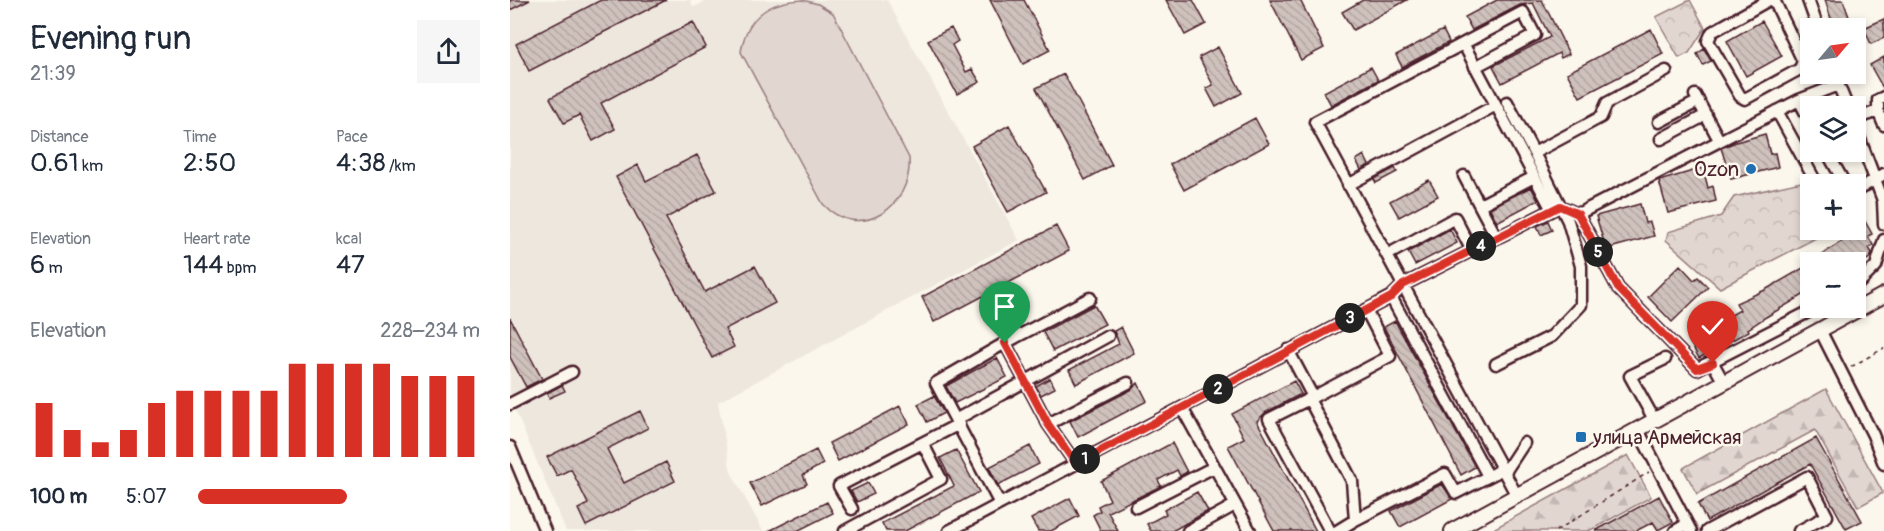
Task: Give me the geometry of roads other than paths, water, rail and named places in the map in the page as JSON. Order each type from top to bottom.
[{"type":"main road","points":[[1454,530],[1884,295]]},
{"type":"street","points":[[1769,0],[1712,32],[1708,41],[1740,96],[1745,99],[1800,69]]},
{"type":"street","points":[[1774,0],[1800,47]]},
{"type":"street","points":[[1808,0],[1814,18]]},
{"type":"street","points":[[1475,67],[1535,35],[1523,12],[1315,122],[1517,496]]},
{"type":"street","points":[[1464,45],[1534,177],[1568,221],[1581,266],[1581,305],[1552,336],[1496,364]]},
{"type":"street","points":[[1534,153],[1601,117],[1607,104],[1666,71]]},
{"type":"street","points":[[949,531],[1391,297],[1403,285],[1556,208],[1578,214],[1799,100],[1838,85],[1843,96]]},
{"type":"street","points":[[1884,97],[1878,100],[1878,111],[1884,124]]},
{"type":"street","points":[[1659,122],[1697,98],[1719,140]]},
{"type":"street","points":[[1508,102],[1534,153],[1556,208]]},
{"type":"street","points":[[1348,185],[1496,105]]},
{"type":"street","points":[[1777,111],[1812,174]]},
{"type":"street","points":[[1866,115],[1878,111]]},
{"type":"street","points":[[1661,139],[1706,115]]},
{"type":"street","points":[[1866,150],[1879,177],[1884,202],[1884,224]]},
{"type":"street","points":[[1464,176],[1497,238]]},
{"type":"street","points":[[1480,205],[1534,177]]},
{"type":"street","points":[[1866,185],[1879,177]]},
{"type":"street","points":[[1578,214],[1618,288],[1697,369],[1713,363],[1800,317]]},
{"type":"street","points":[[1387,255],[1455,218],[1473,251]]},
{"type":"street","points":[[1866,276],[1876,266],[1884,240]]},
{"type":"street","points":[[1391,297],[1488,476]]},
{"type":"street","points":[[1000,504],[936,383],[1090,298]]},
{"type":"street","points":[[1330,531],[1269,419],[1390,356],[1366,310]]},
{"type":"street","points":[[1820,330],[1873,435],[1884,464]]},
{"type":"street","points":[[852,509],[839,486],[923,444],[1108,336]]},
{"type":"street","points":[[1005,343],[1048,424],[1076,464]]},
{"type":"street","points":[[1288,350],[1352,481],[1355,520]]},
{"type":"street","points":[[1655,421],[1630,376],[1665,359]]},
{"type":"street","points":[[1713,363],[1724,383]]},
{"type":"street","points":[[510,404],[573,372]]},
{"type":"street","points":[[1048,424],[1128,383]]},
{"type":"street","points":[[1182,408],[1250,531]]},
{"type":"street","points":[[1638,430],[1689,528],[1675,531]]},
{"type":"street","points":[[1873,435],[1884,430]]},
{"type":"street","points":[[1337,531],[1445,474],[1456,493],[1504,470],[1524,443]]},
{"type":"street","points":[[845,531],[863,527],[942,479],[923,444]]},
{"type":"street","points":[[510,447],[545,531]]},
{"type":"street","points":[[1136,507],[1214,467]]},
{"type":"street","points":[[1707,531],[1807,477],[1827,516],[1806,529]]},
{"type":"street","points":[[1188,531],[1236,505]]},
{"type":"place","name":"Ozon","points":[[1751,169]]},
{"type":"place","name":"улица Армейская","points":[[1581,437]]}]
